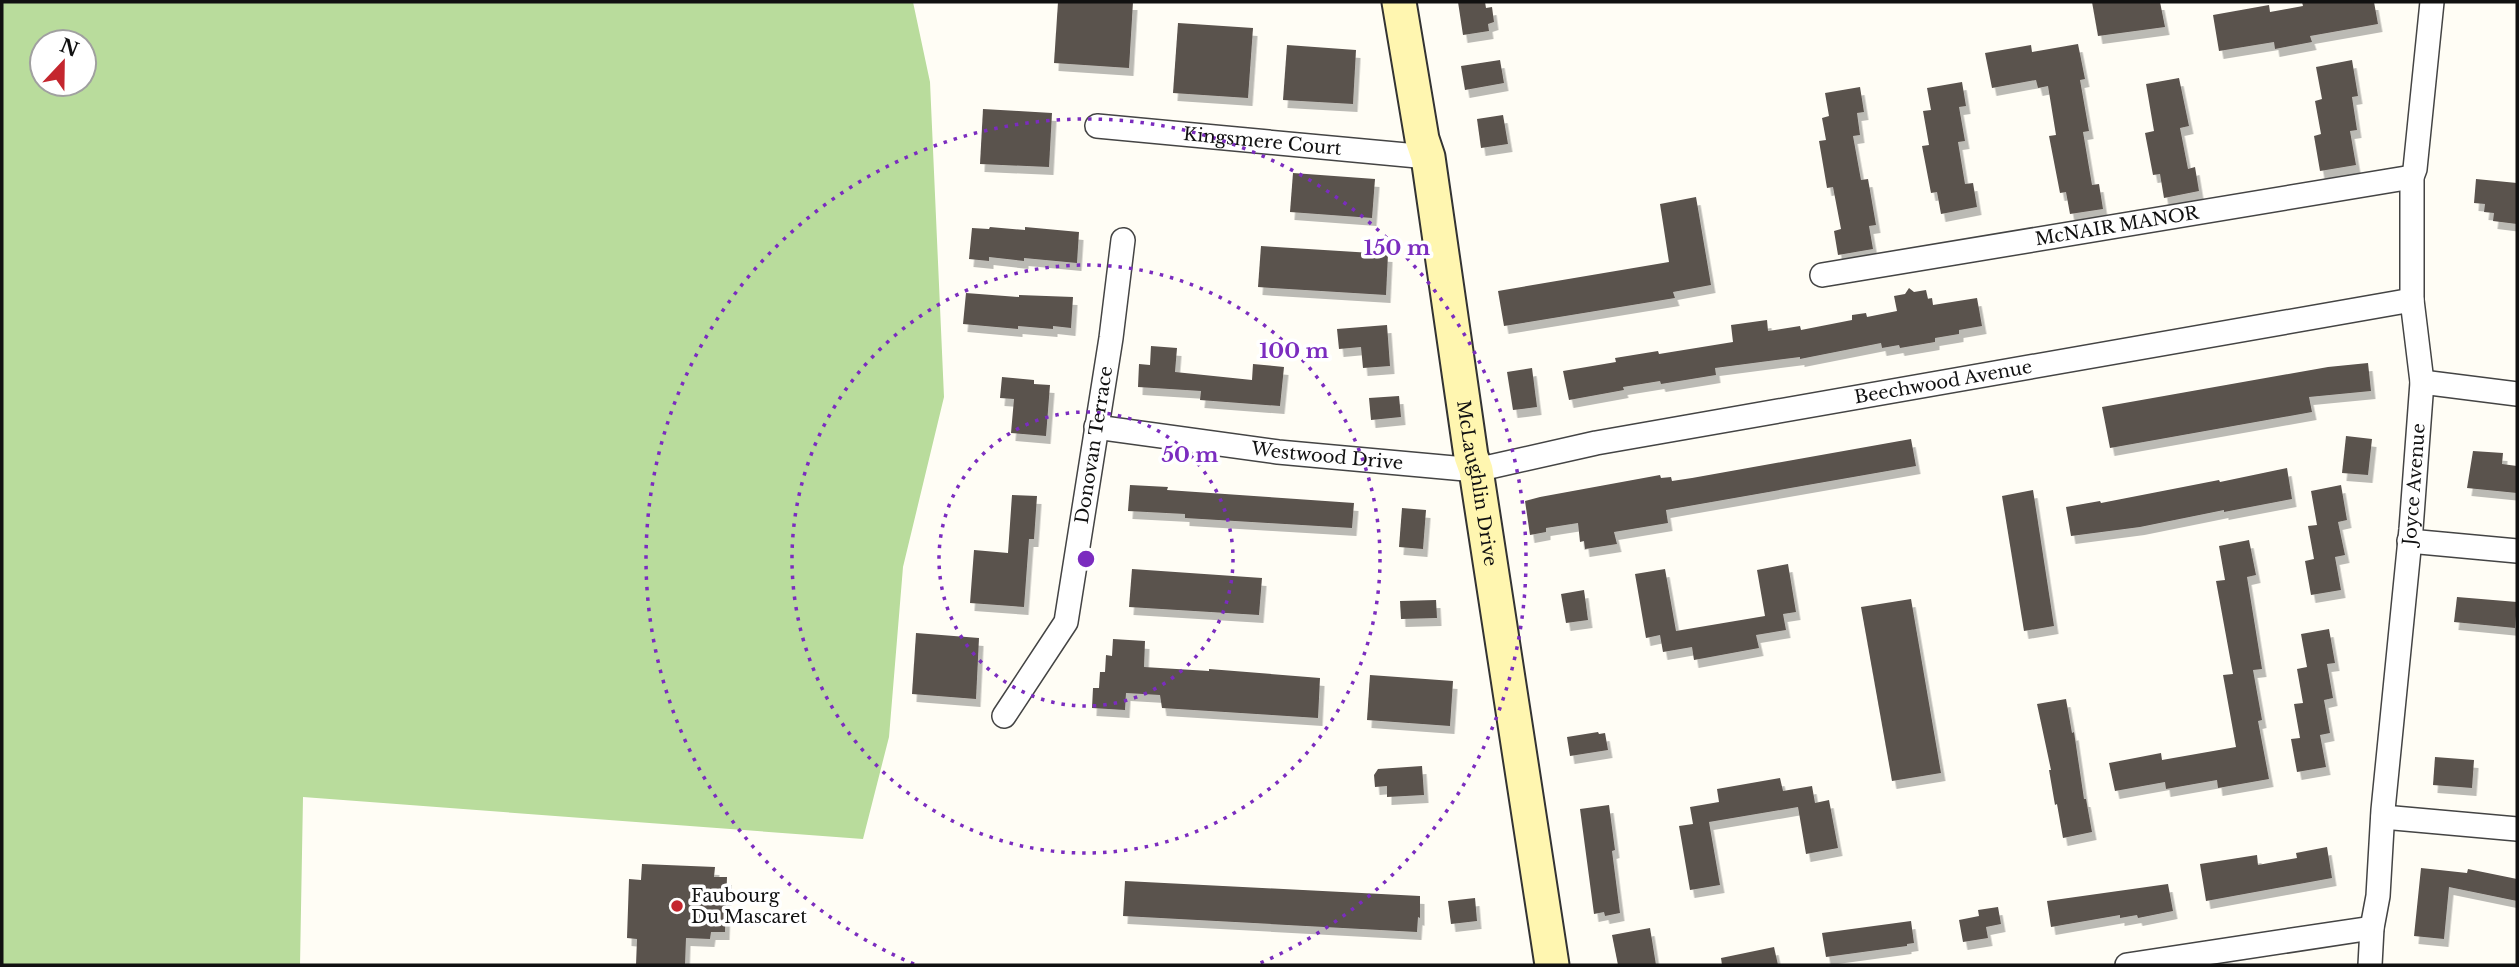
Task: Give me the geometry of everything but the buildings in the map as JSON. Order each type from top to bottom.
[{"type":"main road","name":"McLaughlin Drive","points":[[1399,2],[1422,139],[1428,157],[1471,456],[1476,470],[1552,965]]},
{"type":"street","name":"Joyce Avenue","points":[[2370,965],[2422,382],[2412,300],[2412,177],[2432,2]]},
{"type":"street","name":"Kingsmere Court","points":[[1097,126],[1428,157]]},
{"type":"street","name":"McNAIR MANOR","points":[[1822,275],[2412,177]]},
{"type":"street","name":"Donovan Terrace","points":[[1004,716],[1066,622],[1111,338],[1123,240]]},
{"type":"street","name":"Beechwood Avenue","points":[[1476,470],[1596,443],[2412,300]]},
{"type":"street","points":[[2422,382],[2517,394]]},
{"type":"street","name":"Westwood Drive","points":[[1096,427],[1278,452],[1476,470]]},
{"type":"street","points":[[2409,541],[2517,551]]},
{"type":"street","points":[[2383,817],[2517,829]]},
{"type":"street","points":[[2127,965],[2372,928]]},
{"type":"green space","points":[[2,2],[913,2],[930,82],[944,397],[903,567],[889,737],[863,839],[303,797],[300,965],[2,965]]},
{"type":"place","name":"Faubourg Du Mascaret","points":[[677,906]]}]
